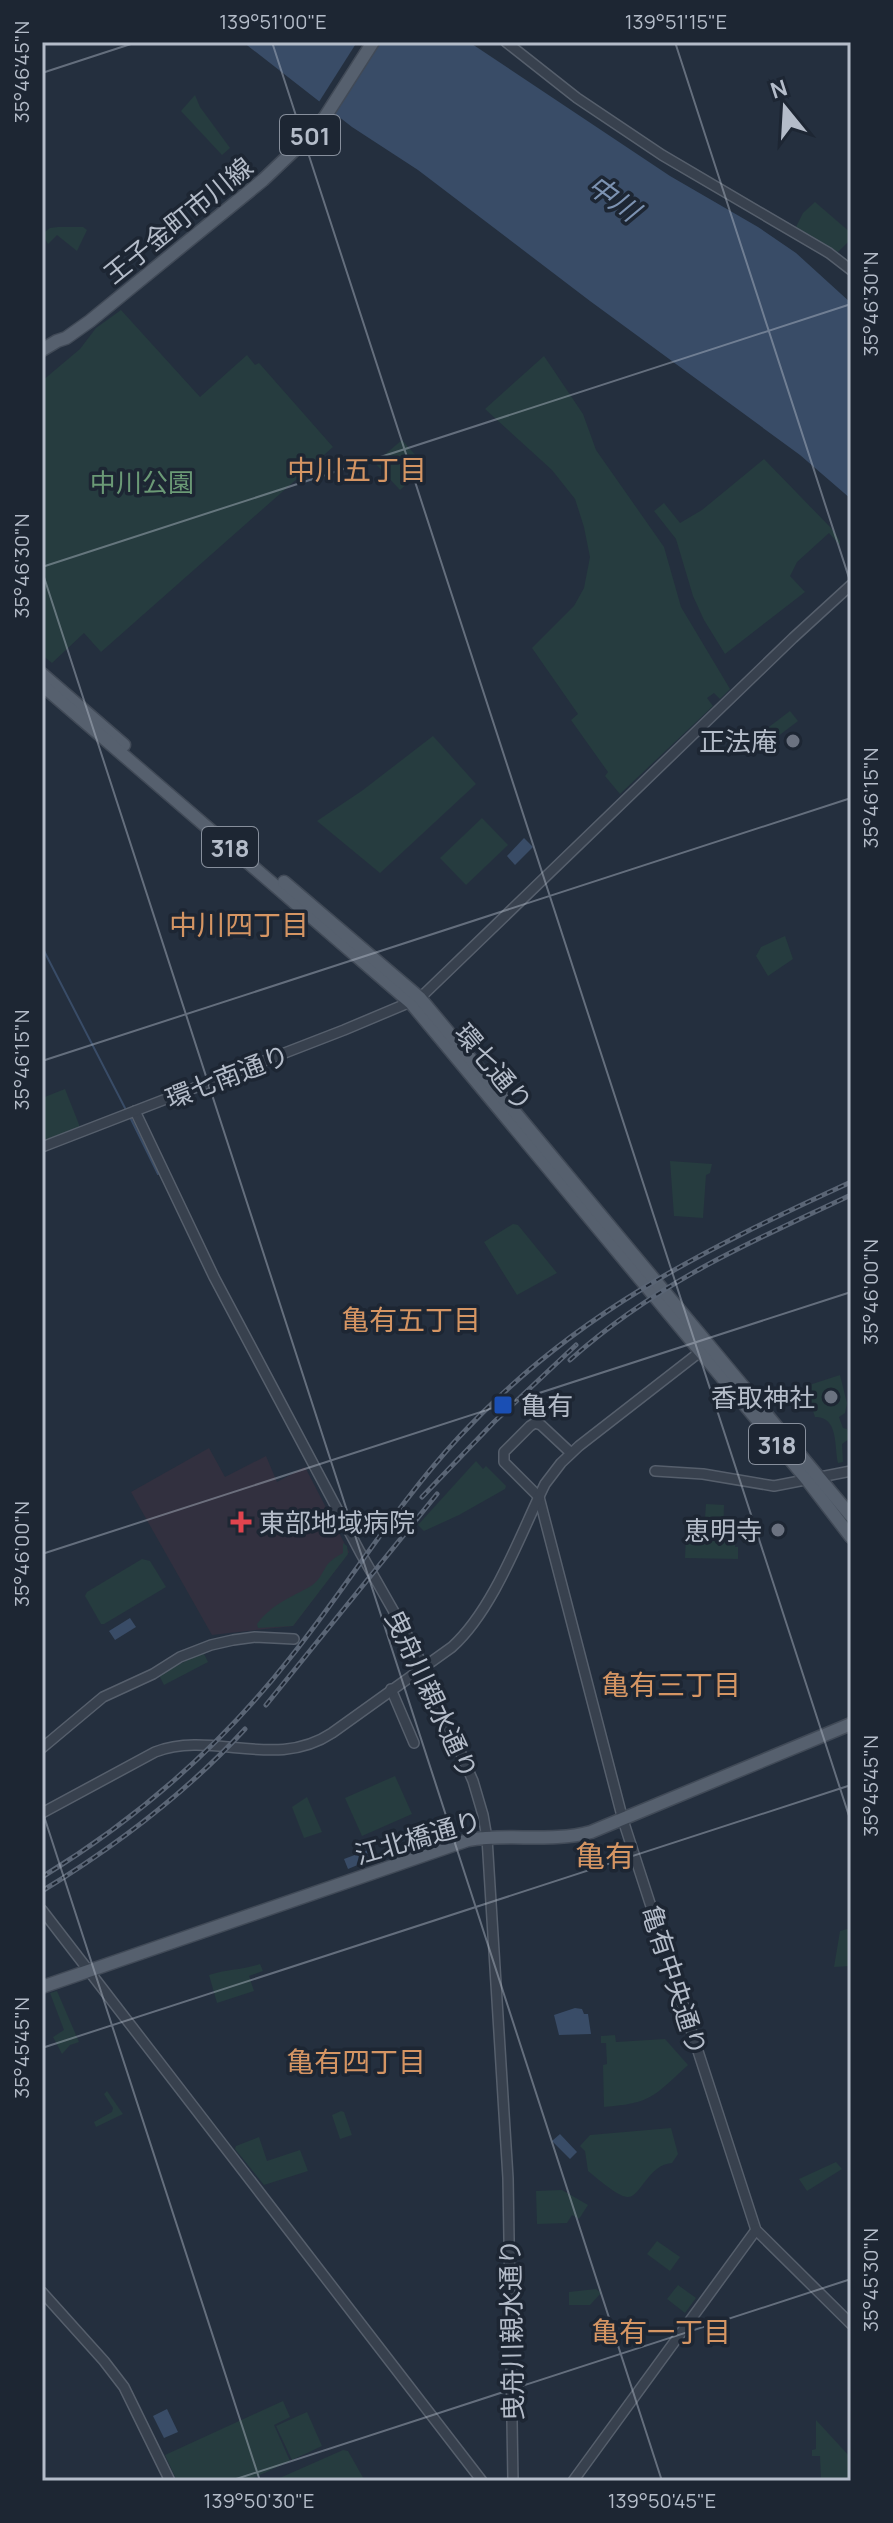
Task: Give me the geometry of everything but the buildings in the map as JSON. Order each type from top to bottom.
[{"type":"main road","name":"王子金町市川線","points":[[224,207],[299,137],[318,115],[364,42]]},
{"type":"main road","name":"王子金町市川線","points":[[42,350],[304,141],[325,117],[373,42]]},
{"type":"main road","name":"318","points":[[42,667],[48,688]]},
{"type":"main road","name":"環七通り","points":[[42,674],[48,688],[415,1000],[813,1480],[851,1537]]},
{"type":"main road","name":"環七通り","points":[[813,1480],[851,1516]]},
{"type":"main road","name":"江北橋通り","points":[[42,1987],[454,1845],[487,1838],[566,1837],[591,1832],[851,1724]]},
{"type":"street","points":[[506,42],[577,98],[662,155],[829,253],[851,270]]},
{"type":"street","points":[[415,1000],[851,585]]},
{"type":"street","name":"環七南通り","points":[[42,1147],[415,1000]]},
{"type":"street","name":"曳舟川親水通り","points":[[135,1111],[214,1277],[423,1666],[473,1781],[483,1815],[487,1838],[508,2178],[513,2481]]},
{"type":"street","points":[[42,1813],[173,1745],[292,1749],[316,1742],[332,1733],[452,1647],[480,1616],[552,1474],[571,1453],[704,1349]]},
{"type":"street","points":[[539,1497],[504,1462],[502,1455],[532,1424],[541,1425],[571,1453]]},
{"type":"street","points":[[655,1471],[703,1474],[770,1486],[851,1471]]},
{"type":"street","name":"亀有中央通り","points":[[539,1497],[623,1820],[756,2230]]},
{"type":"street","points":[[42,1748],[103,1697],[153,1674],[180,1657],[233,1640],[255,1637],[294,1639]]},
{"type":"street","points":[[391,1689],[414,1743]]},
{"type":"street","points":[[42,1910],[482,2481]]},
{"type":"street","points":[[573,2481],[756,2230],[851,2324]]},
{"type":"street","points":[[42,2292],[124,2387],[170,2481]]},
{"type":"shaded area","name":"東部地域病院","points":[[209,1448],[225,1477],[266,1456],[277,1482],[305,1467],[349,1552],[293,1626],[212,1635],[131,1492]]},
{"type":"green space","points":[[195,95],[200,107],[230,148],[222,155],[181,111]]},
{"type":"green space","points":[[815,202],[851,233],[851,239],[838,252],[796,227],[803,213]]},
{"type":"green space","points":[[58,227],[83,227],[87,230],[77,251],[57,235],[48,244],[42,234]]},
{"type":"green space","name":"中川公園","points":[[121,310],[200,397],[247,355],[255,365],[259,363],[333,447],[101,652],[84,633],[52,663],[42,655],[42,381],[80,349],[96,328]]},
{"type":"green space","points":[[544,356],[583,414],[596,450],[664,547],[681,607],[730,689],[720,699],[714,693],[707,698],[713,706],[620,794],[605,776],[608,772],[571,720],[578,714],[532,648],[574,606],[584,588],[590,557],[575,499],[552,470],[485,409]]},
{"type":"green space","points":[[402,440],[426,467],[400,490],[375,463]]},
{"type":"green space","points":[[764,459],[832,529],[840,545],[829,533],[797,562],[790,576],[805,592],[725,654],[693,596],[676,539],[654,511],[664,503],[680,523],[702,510]]},
{"type":"green space","points":[[790,711],[798,721],[773,740],[765,730]]},
{"type":"green space","points":[[433,736],[476,784],[380,873],[317,821]]},
{"type":"green space","points":[[482,818],[508,845],[466,885],[440,858]]},
{"type":"green space","points":[[785,936],[793,959],[768,976],[756,956],[761,947]]},
{"type":"green space","points":[[65,1089],[80,1127],[42,1141],[42,1098]]},
{"type":"green space","points":[[670,1161],[712,1164],[710,1173],[706,1175],[703,1218],[674,1216]]},
{"type":"green space","points":[[513,1224],[518,1225],[557,1273],[517,1295],[484,1242]]},
{"type":"green space","points":[[840,1375],[847,1403],[845,1413],[839,1417],[849,1439],[842,1444],[843,1462],[838,1463],[832,1427],[823,1418],[815,1417],[803,1387]]},
{"type":"green space","points":[[476,1461],[483,1469],[486,1466],[506,1486],[505,1489],[424,1531],[418,1525]]},
{"type":"green space","points":[[706,1504],[724,1505],[723,1535],[735,1536],[738,1559],[685,1558],[686,1534],[704,1534]]},
{"type":"green space","points":[[343,1543],[347,1546],[348,1554],[293,1626],[258,1628],[257,1624],[269,1611],[316,1582],[329,1563],[343,1553]]},
{"type":"green space","points":[[142,1559],[150,1561],[166,1587],[101,1624],[85,1596],[87,1592]]},
{"type":"green space","points":[[203,1652],[208,1662],[164,1685],[159,1675]]},
{"type":"green space","points":[[395,1776],[412,1814],[362,1836],[345,1798]]},
{"type":"green space","points":[[307,1797],[322,1832],[304,1838],[292,1807]]},
{"type":"green space","points":[[851,1928],[851,1966],[834,1967],[840,1931]]},
{"type":"green space","points":[[260,1964],[263,1971],[249,1976],[254,1991],[217,2003],[209,1975]]},
{"type":"green space","points":[[57,1991],[79,2042],[70,2045],[62,2054],[53,2037],[64,2030],[50,1993]]},
{"type":"green space","points":[[615,2035],[616,2042],[665,2039],[688,2065],[651,2096],[632,2103],[604,2107],[603,2065],[607,2064],[606,2043],[601,2043],[601,2036]]},
{"type":"green space","points":[[107,2091],[123,2114],[96,2127],[94,2122],[112,2112],[113,2108],[104,2094]]},
{"type":"green space","points":[[341,2111],[352,2135],[340,2139],[332,2115]]},
{"type":"green space","points":[[671,2128],[678,2154],[672,2163],[656,2169],[632,2196],[618,2194],[588,2171],[585,2151],[580,2146],[590,2135]]},
{"type":"green space","points":[[259,2137],[267,2161],[300,2150],[308,2171],[264,2185],[235,2149]]},
{"type":"green space","points":[[836,2162],[842,2169],[807,2191],[799,2179]]},
{"type":"green space","points":[[562,2190],[588,2205],[579,2219],[572,2215],[567,2223],[537,2224],[536,2191]]},
{"type":"green space","points":[[657,2241],[680,2257],[670,2271],[647,2254]]},
{"type":"green space","points":[[678,2285],[696,2298],[685,2313],[667,2299]]},
{"type":"green space","points":[[596,2289],[601,2293],[590,2305],[569,2305],[569,2292]]},
{"type":"green space","points":[[283,2401],[290,2417],[274,2425],[290,2461],[247,2481],[177,2481],[165,2455]]},
{"type":"green space","points":[[307,2412],[322,2446],[292,2460],[276,2426]]},
{"type":"green space","points":[[816,2420],[851,2458],[851,2481],[821,2481],[820,2456],[812,2456],[812,2450],[816,2449]]},
{"type":"green space","points":[[343,2450],[348,2451],[365,2481],[273,2481]]},
{"type":"water","name":"中川","points":[[243,42],[469,42],[670,176],[796,253],[851,303],[851,499],[800,455],[418,170],[352,127]]},
{"type":"water","points":[[524,838],[533,847],[515,865],[507,856]]},
{"type":"water","points":[[130,1618],[136,1627],[115,1640],[109,1631]]},
{"type":"water","points":[[368,1850],[372,1859],[348,1869],[344,1859]]},
{"type":"water","points":[[575,2008],[588,2014],[591,2034],[559,2035],[554,2015]]},
{"type":"water","points":[[560,2134],[577,2152],[570,2159],[552,2141]]},
{"type":"water","points":[[167,2409],[178,2432],[164,2438],[153,2416]]},
{"type":"pier","points":[[357,42],[379,42],[333,117],[317,105]]},
{"type":"waterway","points":[[42,947],[126,1110]]},
{"type":"waterway","points":[[129,1115],[158,1174]]},
{"type":"railway","points":[[42,1877],[144,1805],[236,1721],[311,1631],[436,1463],[502,1394],[547,1355],[594,1320],[691,1261],[851,1182]]},
{"type":"railway","points":[[570,1360],[636,1308],[704,1267],[851,1195]]},
{"type":"railway","points":[[422,1497],[494,1422],[576,1345]]},
{"type":"railway","points":[[266,1705],[437,1494]]},
{"type":"railway","points":[[42,1891],[97,1856],[149,1817],[199,1775],[245,1729]]},
{"type":"place","name":"正法庵","points":[[793,741]]},
{"type":"place","name":"香取神社","points":[[831,1397]]},
{"type":"place","name":"亀有","points":[[503,1405]]},
{"type":"place","name":"東部地域病院","points":[[241,1522]]},
{"type":"place","name":"恵明寺","points":[[778,1530]]},
{"type":"district","name":"中川五丁目","points":[[357,469]]},
{"type":"district","name":"中川四丁目","points":[[239,924]]},
{"type":"district","name":"亀有五丁目","points":[[411,1319]]},
{"type":"district","name":"亀有三丁目","points":[[671,1684]]},
{"type":"district","name":"亀有","points":[[605,1855]]},
{"type":"district","name":"亀有四丁目","points":[[356,2061]]},
{"type":"district","name":"亀有一丁目","points":[[661,2331]]}]
